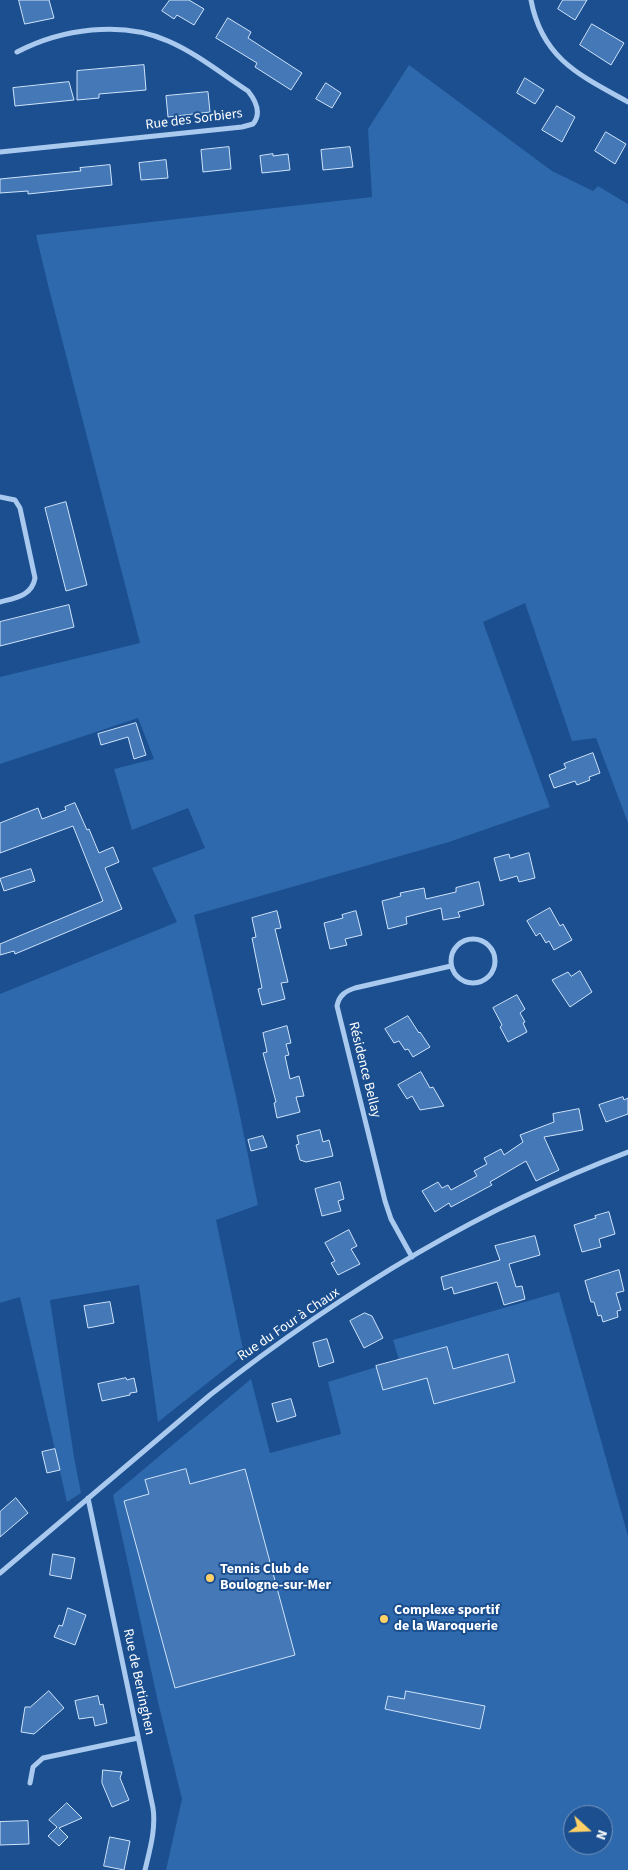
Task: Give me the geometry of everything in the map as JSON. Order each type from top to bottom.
[{"type":"street","points":[[531,0],[538,28],[546,43],[558,57],[579,74],[628,102]]},
{"type":"street","name":"Rue des Sorbiers","points":[[0,152],[242,127],[253,124],[258,115],[256,101],[248,92],[181,47],[147,33],[114,30],[84,32],[40,41],[17,52]]},
{"type":"street","points":[[0,498],[14,500],[20,508],[35,578],[31,589],[24,596],[0,602]]},
{"type":"street","points":[[470,939],[480,940],[487,944],[495,956],[492,974],[480,983],[462,981],[454,973],[451,966],[450,959],[454,948],[462,941],[470,939]]},
{"type":"street","name":"Résidence Bellay","points":[[412,1257],[392,1219],[385,1201],[337,1006],[340,997],[345,992],[355,988],[451,966]]},
{"type":"street","name":"Rue du Four à Chaux","points":[[0,1573],[244,1368],[356,1292],[412,1257],[526,1197],[628,1152]]},
{"type":"street","name":"Rue de Bertinghen","points":[[88,1498],[154,1816],[153,1836],[145,1870]]},
{"type":"street","points":[[30,1783],[33,1767],[43,1758],[138,1738]]},
{"type":"shaded area","points":[[409,65],[552,171],[593,191],[598,186],[628,204],[628,823],[596,738],[572,741],[525,603],[483,622],[550,807],[449,842],[194,915],[237,1101],[258,1205],[216,1220],[244,1354],[158,1422],[139,1285],[50,1300],[81,1493],[67,1502],[20,1297],[0,1303],[0,994],[177,922],[152,868],[205,848],[188,808],[132,830],[114,769],[154,759],[138,718],[0,764],[0,677],[140,643],[36,235],[372,197],[368,129]]},
{"type":"shaded area","name":"Complexe sportif de la Waroquerie","points":[[559,1292],[628,1536],[628,1870],[166,1870],[182,1799],[158,1702],[113,1495],[251,1379],[270,1453],[341,1434],[328,1382],[399,1360],[393,1340]]},
{"type":"building","points":[[19,0],[49,0],[54,18],[25,24]]},
{"type":"building","points":[[170,0],[189,0],[204,9],[194,25],[177,15],[174,19],[162,11]]},
{"type":"building","points":[[563,0],[587,0],[575,20],[558,9]]},
{"type":"building","points":[[228,18],[251,32],[248,38],[302,73],[291,90],[255,67],[257,63],[216,38]]},
{"type":"building","points":[[592,24],[624,43],[611,65],[580,45]]},
{"type":"building","points":[[144,65],[146,90],[99,94],[99,98],[77,100],[77,71]]},
{"type":"building","points":[[525,78],[544,90],[535,104],[517,93]]},
{"type":"building","points":[[69,82],[74,100],[15,106],[13,88]]},
{"type":"building","points":[[326,83],[341,93],[332,108],[316,99]]},
{"type":"building","points":[[208,92],[210,112],[168,117],[166,96]]},
{"type":"building","points":[[557,106],[575,117],[562,142],[542,130]]},
{"type":"building","points":[[606,132],[626,144],[615,164],[595,151]]},
{"type":"building","points":[[229,147],[231,169],[203,172],[201,150]]},
{"type":"building","points":[[350,147],[353,167],[323,170],[321,150]]},
{"type":"building","points":[[273,154],[273,156],[288,154],[290,170],[262,173],[260,156]]},
{"type":"building","points":[[166,160],[168,178],[141,180],[139,163]]},
{"type":"building","points":[[110,165],[112,185],[28,194],[28,191],[0,193],[0,179],[81,171],[80,168]]},
{"type":"building","points":[[66,502],[87,585],[66,591],[45,508]]},
{"type":"building","points":[[69,605],[74,627],[0,646],[0,622]]},
{"type":"building","points":[[136,723],[146,755],[134,759],[128,737],[101,745],[98,734]]},
{"type":"building","points":[[593,753],[600,773],[589,777],[590,780],[577,785],[575,781],[554,788],[549,775],[566,768],[564,764]]},
{"type":"building","points":[[75,803],[99,853],[113,847],[119,862],[105,868],[122,909],[15,954],[14,951],[0,955],[0,944],[103,901],[73,826],[0,853],[0,823],[38,808],[42,819],[66,810],[65,807]]},
{"type":"building","points":[[529,853],[535,878],[519,882],[517,876],[500,881],[494,858],[509,854],[510,858]]},
{"type":"building","points":[[31,869],[35,881],[4,891],[0,879]]},
{"type":"building","points":[[479,882],[484,905],[458,912],[460,917],[443,920],[441,908],[406,917],[407,924],[388,929],[382,901],[401,896],[400,893],[424,888],[426,899],[456,892],[456,888]]},
{"type":"building","points":[[550,908],[560,926],[563,924],[572,940],[554,950],[549,941],[546,943],[540,933],[536,936],[527,921]]},
{"type":"building","points":[[277,911],[281,928],[275,929],[288,982],[281,983],[285,999],[262,1005],[258,989],[262,988],[252,938],[256,937],[252,918]]},
{"type":"building","points":[[356,911],[362,935],[345,939],[347,945],[330,949],[324,923],[343,918],[342,915]]},
{"type":"building","points":[[580,971],[592,992],[570,1007],[552,980],[568,972],[571,976]]},
{"type":"building","points":[[517,995],[525,1009],[520,1013],[525,1022],[523,1023],[527,1032],[508,1042],[493,1008]]},
{"type":"building","points":[[408,1016],[430,1047],[413,1057],[408,1049],[405,1050],[399,1041],[394,1043],[385,1029]]},
{"type":"building","points":[[287,1026],[291,1043],[286,1044],[289,1055],[285,1056],[290,1079],[299,1076],[304,1096],[296,1097],[300,1112],[277,1118],[274,1103],[276,1102],[263,1053],[267,1052],[263,1033]]},
{"type":"building","points":[[421,1072],[430,1088],[433,1087],[444,1106],[420,1110],[412,1096],[407,1099],[398,1085]]},
{"type":"building","points":[[623,1097],[624,1100],[628,1098],[628,1114],[606,1122],[599,1105]]},
{"type":"building","points":[[579,1109],[583,1130],[544,1137],[559,1170],[536,1181],[526,1161],[490,1182],[492,1185],[451,1207],[449,1203],[435,1212],[422,1191],[438,1182],[442,1188],[448,1185],[451,1190],[477,1176],[474,1171],[487,1164],[484,1158],[501,1149],[504,1155],[523,1142],[520,1135],[554,1122],[553,1114]]},
{"type":"building","points":[[320,1130],[323,1142],[329,1140],[333,1156],[306,1162],[300,1160],[296,1145],[299,1144],[297,1136]]},
{"type":"building","points":[[263,1136],[267,1147],[251,1151],[248,1140]]},
{"type":"building","points":[[340,1182],[344,1199],[338,1201],[341,1211],[322,1216],[315,1189]]},
{"type":"building","points":[[609,1212],[615,1234],[599,1239],[601,1247],[582,1252],[574,1225]]},
{"type":"building","points":[[349,1230],[357,1246],[351,1249],[360,1264],[338,1275],[331,1263],[335,1261],[325,1243]]},
{"type":"building","points":[[535,1236],[540,1255],[509,1264],[516,1287],[522,1286],[525,1299],[504,1305],[497,1282],[454,1294],[452,1287],[444,1290],[441,1277],[500,1260],[495,1246]]},
{"type":"building","points":[[619,1270],[624,1291],[616,1293],[621,1310],[617,1311],[618,1317],[603,1322],[601,1315],[598,1316],[594,1302],[591,1302],[585,1281]]},
{"type":"building","points":[[110,1302],[114,1323],[88,1328],[84,1306]]},
{"type":"building","points":[[365,1313],[372,1316],[383,1338],[364,1348],[350,1321]]},
{"type":"building","points":[[327,1339],[334,1362],[319,1367],[313,1343]]},
{"type":"building","points":[[447,1347],[453,1369],[508,1354],[515,1382],[434,1404],[427,1378],[383,1390],[376,1366]]},
{"type":"building","points":[[126,1378],[127,1380],[134,1378],[137,1392],[102,1401],[98,1384]]},
{"type":"building","points":[[291,1399],[296,1416],[277,1422],[272,1404]]},
{"type":"building","points":[[55,1449],[60,1470],[47,1473],[42,1452]]},
{"type":"building","name":"Tennis Club de Boulogne-sur-Mer","points":[[186,1469],[190,1484],[245,1469],[295,1655],[175,1688],[124,1501],[149,1494],[145,1480]]},
{"type":"building","points":[[16,1498],[28,1513],[0,1537],[0,1512]]},
{"type":"building","points":[[53,1554],[75,1558],[71,1579],[50,1575]]},
{"type":"building","points":[[68,1608],[86,1615],[75,1645],[54,1637],[59,1625],[62,1626]]},
{"type":"building","points":[[49,1691],[64,1708],[34,1734],[21,1732],[25,1707],[30,1707]]},
{"type":"building","points":[[406,1691],[485,1706],[480,1729],[385,1709],[388,1696],[404,1699]]},
{"type":"building","points":[[98,1696],[100,1705],[103,1704],[107,1723],[95,1726],[93,1717],[79,1719],[75,1701]]},
{"type":"building","points":[[103,1770],[122,1772],[120,1778],[129,1800],[112,1807],[102,1783]]},
{"type":"building","points":[[67,1803],[82,1818],[59,1828],[68,1837],[59,1846],[48,1836],[57,1827],[49,1820]]},
{"type":"building","points":[[28,1821],[29,1844],[0,1845],[0,1822]]},
{"type":"building","points":[[110,1837],[130,1841],[124,1870],[104,1866]]},
{"type":"place","name":"Tennis Club de Boulogne-sur-Mer","points":[[210,1578]]},
{"type":"place","name":"Complexe sportif de la Waroquerie","points":[[384,1619]]}]
